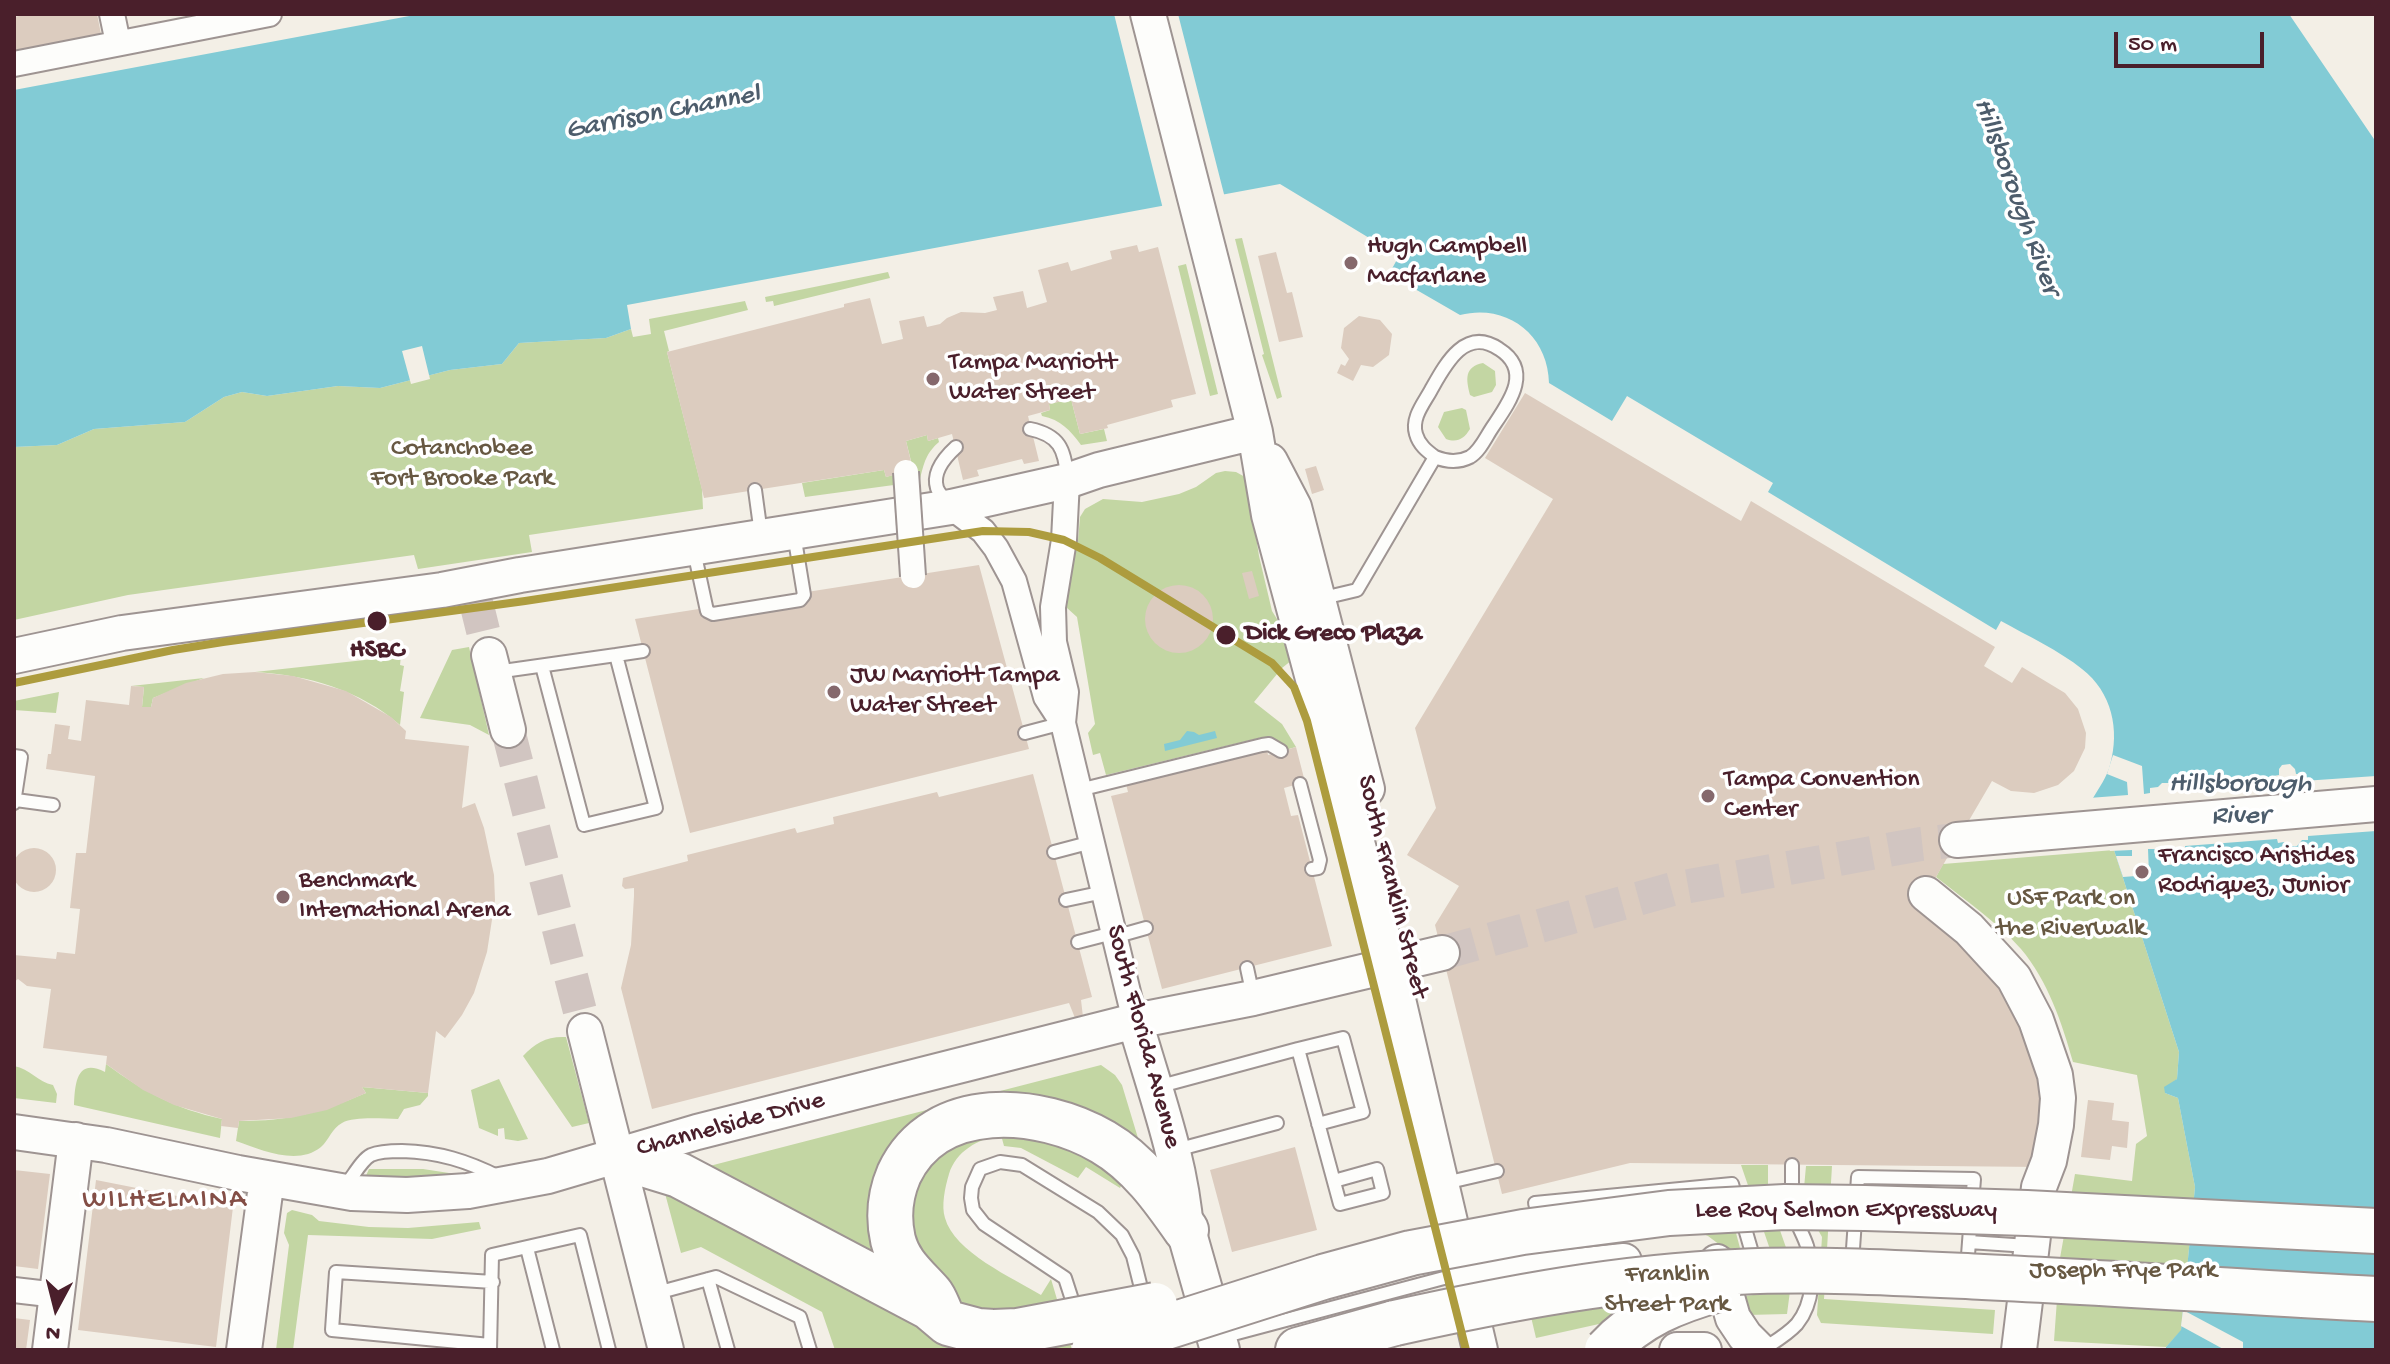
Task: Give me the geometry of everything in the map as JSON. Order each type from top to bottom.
[{"type":"highway","points":[[1186,1230],[1143,1174],[1119,1153],[1087,1134],[1055,1122],[1018,1116],[984,1115],[954,1122],[931,1135],[911,1155],[893,1189],[890,1214],[893,1240],[902,1263],[933,1296],[948,1323],[963,1328],[994,1332],[1028,1329],[1215,1293],[1323,1277]]},
{"type":"highway","points":[[617,1156],[679,1175],[942,1316]]},
{"type":"highway","name":"Lee Roy Selmon Expressway","points":[[1091,1350],[1323,1277],[1411,1253],[1618,1218],[1717,1209],[1785,1207],[1946,1210],[2376,1231]]},
{"type":"highway","points":[[1298,1350],[1395,1323],[1482,1304],[1600,1284],[1679,1276],[1907,1273],[2376,1299]]},
{"type":"highway","points":[[1607,1350],[1630,1328],[1656,1311],[1699,1295],[1799,1274]]},
{"type":"highway","points":[[1339,1350],[1395,1323]]},
{"type":"main road","name":"South Florida Avenue","points":[[1186,1230],[1215,1346]]},
{"type":"street","points":[[112,14],[118,43]]},
{"type":"street","points":[[14,64],[269,14]]},
{"type":"street","name":"South Franklin Street","points":[[1148,14],[1255,432],[1269,515],[1306,602],[1414,960],[1451,1181],[1470,1264],[1480,1350]]},
{"type":"street","points":[[14,656],[122,633],[475,591],[520,575],[951,507],[1067,481],[1099,470],[1255,432]]},
{"type":"street","points":[[906,472],[913,576]]},
{"type":"street","name":"South Florida Avenue","points":[[1067,481],[1064,540],[1053,607],[1054,642],[1066,692],[1063,723],[1135,1021],[1184,1199],[1186,1230]]},
{"type":"street","name":"South Florida Avenue","points":[[951,507],[983,531],[1014,581],[1046,697],[1063,723]]},
{"type":"street","points":[[491,664],[508,730]]},
{"type":"street","points":[[1957,840],[2376,804]]},
{"type":"street","points":[[1926,894],[1969,929],[2014,978],[2036,1020],[2055,1075],[2058,1098],[2056,1125],[2049,1161],[2039,1187],[2019,1350]]},
{"type":"street","name":"Channelside Drive","points":[[14,1132],[150,1153],[340,1191],[423,1195],[468,1191],[513,1183],[697,1132],[1135,1021],[1250,983],[1414,960]]},
{"type":"street","points":[[585,1031],[666,1350]]},
{"type":"street","points":[[50,1350],[76,1140]]},
{"type":"street","points":[[244,1350],[267,1178]]},
{"type":"street","points":[[1470,1264],[1504,1272],[1549,1255],[1700,1252],[1716,1261],[1732,1289],[1733,1318],[1745,1336],[1761,1350]]},
{"type":"street","name":"South Franklin Street","points":[[1470,1264],[1504,1350]]},
{"type":"street","points":[[14,1290],[57,1295]]},
{"type":"street","points":[[1677,1350],[1704,1350]]},
{"type":"lane","points":[[1485,343],[1499,348],[1509,358],[1515,371],[1516,386],[1511,399],[1474,455],[1461,461],[1446,462],[1435,457],[1422,447],[1416,433],[1415,419],[1447,361],[1457,350],[1470,344],[1485,343]]},
{"type":"lane","points":[[1030,429],[1045,432],[1059,444],[1065,459],[1067,481]]},
{"type":"lane","points":[[951,507],[937,489],[937,475],[943,459],[956,447]]},
{"type":"lane","points":[[1306,602],[1357,590],[1435,457]]},
{"type":"lane","points":[[694,548],[707,611],[713,614],[800,600],[804,595],[755,490]]},
{"type":"lane","points":[[491,664],[542,666],[643,651]]},
{"type":"lane","points":[[542,666],[584,825],[656,808],[616,655]]},
{"type":"lane","points":[[1025,733],[1063,723]]},
{"type":"lane","points":[[1079,790],[1262,745],[1269,744],[1281,751]]},
{"type":"lane","points":[[14,756],[21,757],[15,802],[53,805]]},
{"type":"lane","points":[[1300,784],[1320,860],[1318,868],[1312,869]]},
{"type":"lane","points":[[1054,852],[1092,842]]},
{"type":"lane","points":[[1066,900],[1104,892]]},
{"type":"lane","points":[[1078,942],[1146,928]]},
{"type":"lane","points":[[1154,1088],[1343,1038],[1363,1112],[1318,1124]]},
{"type":"lane","points":[[1298,1049],[1334,1181]]},
{"type":"lane","points":[[1172,1151],[1277,1123]]},
{"type":"lane","points":[[1091,1350],[1065,1278],[984,1224],[973,1210],[972,1187],[980,1169],[1000,1162],[1022,1165],[1098,1212],[1122,1235],[1133,1256],[1156,1350]]},
{"type":"lane","points":[[1761,1350],[1798,1322],[1809,1299],[1799,1274],[1807,1244],[1792,1210],[1792,1165]]},
{"type":"lane","points":[[1451,1181],[1497,1171]]},
{"type":"lane","points":[[1858,1177],[1974,1179],[1969,1242],[1965,1286],[1851,1277],[1858,1177]]},
{"type":"lane","points":[[1549,1255],[1535,1203],[1732,1184],[1762,1285],[1799,1274]]},
{"type":"lane","points":[[493,1282],[336,1272],[332,1330],[490,1348],[493,1282],[492,1255],[580,1235],[609,1350]]},
{"type":"lane","points":[[1969,1242],[2031,1246]]},
{"type":"lane","points":[[527,1248],[553,1350]]},
{"type":"lane","points":[[1215,1346],[1470,1264]]},
{"type":"lane","points":[[652,1294],[716,1277],[800,1317],[810,1350]]},
{"type":"lane","points":[[708,1279],[728,1350]]},
{"type":"green space","points":[[1242,238],[1282,397],[1277,399],[1262,355],[1235,239]]},
{"type":"green space","points":[[1186,264],[1218,394],[1210,396],[1178,266]]},
{"type":"green space","points":[[888,272],[890,278],[774,306],[773,301],[766,302],[765,297]]},
{"type":"green space","name":"Cotanchobee Fort Brooke Park","points":[[745,301],[748,310],[664,331],[702,489],[703,509],[529,535],[532,552],[418,569],[414,555],[128,595],[14,620],[14,447],[57,445],[94,429],[185,422],[224,397],[242,392],[267,396],[338,386],[380,388],[450,370],[502,364],[519,343],[606,338],[631,329],[633,337],[651,334],[649,319]]},
{"type":"green space","points":[[1483,363],[1495,371],[1496,385],[1492,392],[1474,397],[1470,395],[1468,374],[1472,367]]},
{"type":"green space","points":[[1071,399],[1080,434],[1104,429],[1107,441],[1081,445],[1064,426],[1042,416],[1041,413],[1050,410],[1049,404]]},
{"type":"green space","points":[[1466,410],[1470,429],[1460,439],[1446,439],[1438,427],[1444,412]]},
{"type":"green space","points":[[927,435],[928,441],[938,438],[939,442],[928,454],[920,479],[916,482],[805,497],[802,483],[884,470],[886,477],[913,469],[906,441]]},
{"type":"green space","name":"Dick Greco Plaza","points":[[1225,471],[1247,478],[1259,556],[1272,611],[1297,656],[1282,668],[1254,702],[1282,724],[1296,747],[1285,750],[1276,740],[1263,737],[1106,775],[1100,753],[1093,755],[1088,733],[1095,724],[1077,617],[1067,608],[1068,578],[1078,541],[1080,517],[1085,509],[1103,499],[1142,502],[1179,494]]},
{"type":"green space","points":[[469,647],[489,735],[470,725],[420,718],[452,650]]},
{"type":"green space","points":[[401,656],[400,665],[404,666],[400,691],[404,692],[400,725],[368,702],[332,686],[255,672]]},
{"type":"green space","points":[[204,678],[153,698],[151,707],[142,707],[144,687],[131,686]]},
{"type":"green space","points":[[59,692],[56,713],[14,710],[14,701]]},
{"type":"green space","points":[[2114,850],[2179,1052],[2177,1079],[2165,1093],[2178,1098],[2195,1187],[2181,1331],[2166,1347],[2054,1341],[2060,1258],[2075,1174],[2132,1181],[2136,1144],[2147,1136],[2137,1075],[2073,1062],[2053,1003],[2031,961],[2002,930],[1936,877],[1943,864]]},
{"type":"green space","points":[[566,1037],[589,1123],[572,1127],[523,1056],[542,1041]]},
{"type":"green space","points":[[106,1064],[161,1098],[222,1119],[220,1138],[74,1105],[79,1075],[88,1068],[105,1072]]},
{"type":"green space","points":[[1101,1065],[1115,1075],[1122,1085],[1141,1148],[1120,1188],[1086,1167],[1078,1178],[1021,1148],[1004,1146],[1001,1135],[976,1143],[962,1153],[952,1166],[944,1196],[945,1218],[960,1242],[972,1253],[1041,1295],[1051,1279],[1072,1350],[835,1350],[822,1312],[701,1247],[681,1253],[663,1186],[694,1170]]},
{"type":"green space","points":[[14,1066],[53,1085],[57,1094],[56,1103],[14,1098]]},
{"type":"green space","points":[[499,1079],[528,1139],[505,1139],[504,1128],[498,1129],[498,1136],[479,1128],[471,1090]]},
{"type":"green space","points":[[362,1087],[428,1093],[428,1096],[420,1105],[404,1109],[398,1119],[361,1119],[342,1123],[312,1153],[291,1156],[236,1141],[239,1121],[319,1111],[366,1093]]},
{"type":"green space","points":[[1741,1165],[1768,1165],[1768,1196],[1790,1259],[1774,1261]]},
{"type":"green space","points":[[1806,1166],[1832,1166],[1824,1299],[1995,1310],[1993,1334],[1821,1323],[1817,1315],[1822,1237],[1808,1212],[1804,1188]]},
{"type":"green space","points":[[369,1169],[423,1169],[475,1177],[364,1180]]},
{"type":"green space","points":[[292,1210],[312,1215],[319,1221],[369,1227],[408,1228],[479,1222],[481,1229],[432,1239],[308,1235],[293,1350],[276,1350],[289,1245],[284,1233],[287,1213]]},
{"type":"green space","points":[[1732,1218],[1744,1263],[1698,1232],[1671,1231],[1525,1256],[1521,1256],[1518,1250]]},
{"type":"green space","name":"Franklin Street Park","points":[[1669,1263],[1682,1317],[1599,1324],[1536,1338],[1523,1283]]},
{"type":"green space","points":[[1790,1291],[1787,1314],[1747,1315],[1744,1296]]},
{"type":"water","points":[[420,14],[2289,14],[2376,142],[2376,1350],[2166,1350],[2181,1330],[2195,1187],[2178,1098],[2165,1093],[2164,1087],[2177,1079],[2179,1052],[2114,850],[2093,798],[2109,769],[2114,738],[2107,700],[2092,678],[2064,656],[2001,621],[1996,630],[1768,492],[1773,483],[1627,396],[1612,421],[1549,383],[1541,350],[1521,326],[1493,314],[1477,312],[1460,315],[1389,274],[1399,256],[1280,184],[627,305],[631,329],[606,338],[519,343],[502,364],[450,370],[380,388],[338,386],[267,396],[242,392],[224,397],[185,422],[94,429],[57,445],[14,447],[14,90]]},
{"type":"water","points":[[1187,731],[1199,735],[1215,731],[1217,738],[1165,751],[1164,744],[1180,740]]},
{"type":"pier","points":[[1114,14],[1178,14],[1225,198],[1163,209]]},
{"type":"pier","points":[[422,346],[430,379],[411,384],[402,351]]},
{"type":"pier","points":[[2113,755],[2142,766],[2144,794],[2162,783],[2183,786],[2184,790],[2273,783],[2273,776],[2279,775],[2282,765],[2290,764],[2296,774],[2301,774],[2303,781],[2376,776],[2376,831],[2308,836],[2308,840],[2302,840],[2297,846],[2278,843],[2277,839],[2185,846],[2181,859],[2176,864],[2168,865],[2163,861],[2162,854],[2156,854],[2156,849],[2148,849],[2149,875],[2123,877],[2116,856],[2132,856],[2132,850],[2110,851],[2089,798],[2128,795],[2127,782],[2107,774]]},
{"type":"pier","points":[[2183,1310],[2243,1342],[2243,1350],[2225,1350],[2181,1326]]},
{"type":"building","points":[[29,14],[97,14],[102,39],[14,54],[14,17]]},
{"type":"building","name":"Tampa Marriott Water Street","points":[[1137,245],[1139,252],[1158,247],[1196,394],[1171,400],[1173,407],[1080,434],[1071,399],[1049,404],[1050,410],[1028,416],[1039,461],[1024,464],[1022,459],[977,470],[979,476],[963,480],[952,434],[928,441],[927,435],[906,441],[913,470],[886,477],[884,470],[704,498],[667,352],[870,298],[882,344],[903,339],[899,321],[924,316],[927,327],[940,324],[961,312],[997,310],[993,297],[1023,291],[1027,308],[1047,302],[1038,270],[1068,262],[1071,271],[1112,259],[1110,251]]},
{"type":"building","points":[[1276,252],[1287,293],[1292,292],[1303,337],[1279,342],[1258,256]]},
{"type":"building","points":[[1359,316],[1380,320],[1392,334],[1389,355],[1373,367],[1361,365],[1353,381],[1337,373],[1341,364],[1345,366],[1349,359],[1341,348],[1344,328]]},
{"type":"building","name":"Tampa Convention Center","points":[[1525,393],[1741,521],[1751,501],[1995,647],[1984,666],[2012,683],[2022,667],[2065,693],[2078,709],[2086,733],[2085,748],[2074,771],[2058,785],[2034,793],[2011,791],[1992,781],[1922,901],[1980,946],[2041,1060],[2041,1167],[1630,1163],[1502,1194],[1435,925],[1459,886],[1407,855],[1436,808],[1415,728],[1553,499],[1485,458]]},
{"type":"building","points":[[1316,466],[1324,490],[1312,494],[1305,469]]},
{"type":"building","name":"JW Marriott Tampa Water Street","points":[[979,565],[1029,749],[690,833],[635,619]]},
{"type":"building","points":[[1252,571],[1259,596],[1249,599],[1242,573]]},
{"type":"building","name":"Dick Greco Plaza","points":[[1179,585],[1203,595],[1213,619],[1203,643],[1179,653],[1155,643],[1145,619],[1155,595]]},
{"type":"building","name":"Benchmark International Arena","points":[[255,672],[293,676],[346,691],[391,717],[406,731],[405,739],[469,746],[462,808],[475,803],[484,828],[494,875],[495,900],[487,952],[474,993],[445,1038],[436,1031],[428,1093],[362,1087],[366,1093],[327,1110],[291,1118],[239,1121],[238,1128],[221,1126],[222,1119],[174,1105],[143,1090],[106,1064],[107,1056],[43,1048],[51,989],[27,986],[18,979],[14,982],[14,955],[56,959],[57,952],[75,954],[80,909],[70,908],[76,853],[86,853],[95,776],[46,769],[55,724],[70,726],[68,739],[81,741],[86,700],[129,705],[131,686],[144,687],[142,707],[151,707],[153,698],[186,683],[223,674]]},
{"type":"building","points":[[1296,747],[1305,782],[1284,788],[1291,816],[1298,815],[1332,946],[1162,989],[1111,796],[1128,792],[1126,784],[1267,749],[1268,755]]},
{"type":"building","points":[[1033,774],[1092,997],[1081,1000],[1083,1017],[1075,1018],[1069,1003],[652,1109],[621,988],[631,945],[634,896],[634,888],[625,889],[622,886],[623,878],[688,861],[687,855],[795,828],[797,833],[834,824],[833,817],[937,792],[939,797]]},
{"type":"building","points":[[34,848],[49,855],[56,870],[49,885],[34,892],[19,885],[12,870],[19,855]]},
{"type":"building","points":[[2088,1100],[2114,1103],[2112,1120],[2129,1122],[2127,1148],[2112,1146],[2110,1160],[2081,1157]]},
{"type":"building","points":[[1295,1147],[1317,1230],[1232,1252],[1210,1170]]},
{"type":"building","points":[[14,1170],[50,1174],[38,1269],[14,1266]]},
{"type":"building","points":[[96,1180],[233,1207],[216,1347],[78,1330]]},
{"type":"building","points":[[14,1318],[30,1320],[26,1350],[14,1350]]},
{"type":"tunnel","points":[[475,598],[489,655]]},
{"type":"tunnel","points":[[508,730],[585,1031]]},
{"type":"tunnel","points":[[1442,953],[1673,889],[1957,840]]},
{"type":"transit line","points":[[14,683],[223,642],[525,601],[983,531],[1029,532],[1064,540],[1100,558],[1272,663],[1294,687],[1307,721],[1466,1350]]},
{"type":"place","name":"Hugh Campbell Macfarlane","points":[[1351,263]]},
{"type":"place","name":"Tampa Marriott Water Street","points":[[933,379]]},
{"type":"place","name":"HSBC","points":[[377,621]]},
{"type":"place","name":"Dick Greco Plaza","points":[[1226,635]]},
{"type":"place","name":"JW Marriott Tampa Water Street","points":[[834,692]]},
{"type":"place","name":"Tampa Convention Center","points":[[1708,796]]},
{"type":"place","name":"Francisco Aristides Rodriquez, Junior","points":[[2142,872]]},
{"type":"place","name":"Benchmark International Arena","points":[[283,897]]},
{"type":"district","name":"WILHELMINA","points":[[165,1202]]},
{"type":"water label","name":"Garrison Channel","points":[[663,114]]},
{"type":"water label","name":"Hillsborough River","points":[[2015,197]]},
{"type":"water label","name":"Hillsborough River","points":[[2240,802]]},
{"type":"park label","name":"USF Park on the Riverwalk","points":[[2071,915]]},
{"type":"park label","name":"Joseph Frye Park","points":[[2123,1272]]}]
